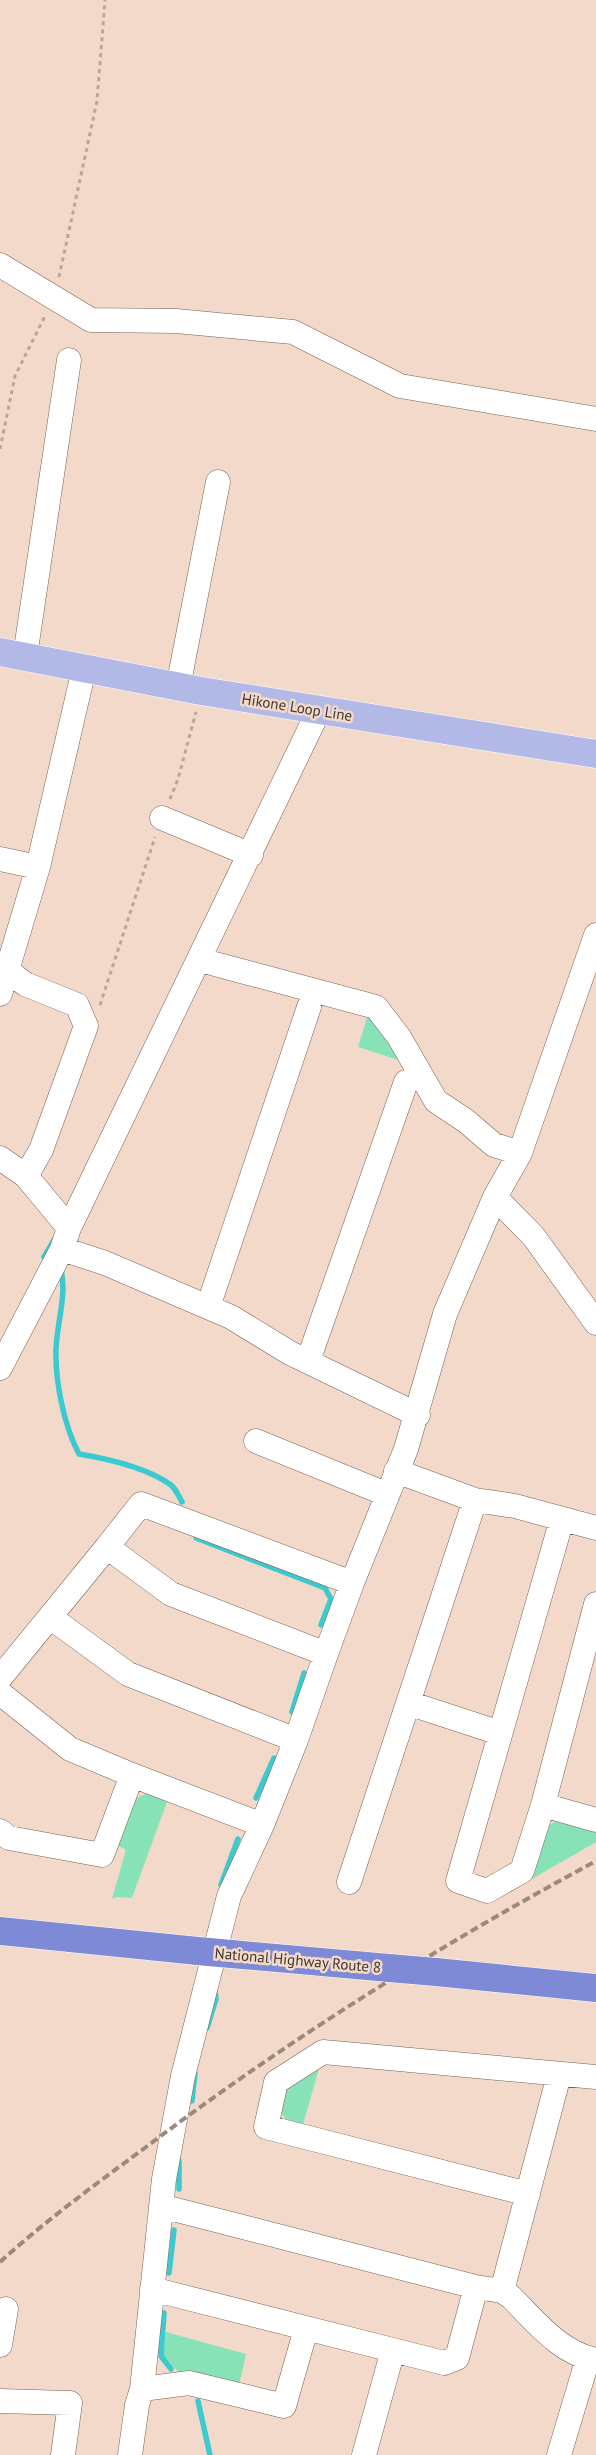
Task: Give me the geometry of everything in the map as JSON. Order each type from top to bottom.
[{"type":"highway","name":"National Highway Route 8","points":[[0,1931],[596,1988]]},
{"type":"main road","name":"Hikone Loop Line","points":[[12,654],[190,689],[596,754]]},
{"type":"street","points":[[0,265],[92,320],[176,321],[293,332],[400,386],[596,419]]},
{"type":"street","points":[[12,654],[69,360]]},
{"type":"street","points":[[190,689],[218,482]]},
{"type":"street","points":[[0,994],[4,970],[38,867],[84,669]]},
{"type":"street","points":[[0,1368],[66,1239],[319,710]]},
{"type":"street","points":[[162,818],[251,855]]},
{"type":"street","points":[[0,859],[38,867]]},
{"type":"street","points":[[130,2455],[137,2405],[142,2389],[161,2206],[183,2076],[229,1896],[262,1825],[296,1740],[352,1583],[418,1415],[445,1314],[495,1197],[520,1153],[596,935]]},
{"type":"street","points":[[200,960],[376,1007],[399,1037],[436,1101],[466,1121],[494,1145],[520,1153]]},
{"type":"street","points":[[4,970],[25,984],[77,1005],[86,1026],[41,1150],[26,1176]]},
{"type":"street","points":[[208,1307],[309,1007]]},
{"type":"street","points":[[308,1361],[406,1082]]},
{"type":"street","points":[[0,1158],[26,1176],[66,1239],[105,1264],[231,1317],[308,1361],[418,1415]]},
{"type":"street","points":[[495,1197],[534,1237],[596,1323]]},
{"type":"street","points":[[256,1441],[386,1494]]},
{"type":"street","points":[[396,1471],[475,1500],[515,1506],[596,1528]]},
{"type":"street","points":[[349,1882],[475,1500]]},
{"type":"street","points":[[0,1678],[8,1653],[50,1616],[141,1504],[352,1583]]},
{"type":"street","points":[[562,1519],[458,1881],[487,1891],[522,1871],[543,1805],[596,1604]]},
{"type":"street","points":[[107,1547],[170,1594],[326,1654]]},
{"type":"street","points":[[50,1616],[128,1674],[296,1740]]},
{"type":"street","points":[[0,1694],[70,1748],[132,1775],[262,1825]]},
{"type":"street","points":[[408,1703],[500,1733]]},
{"type":"street","points":[[0,1831],[8,1838],[102,1855],[132,1775]]},
{"type":"street","points":[[543,1805],[596,1820]]},
{"type":"street","points":[[528,2194],[266,2127],[276,2082],[323,2052],[596,2077]]},
{"type":"street","points":[[502,2291],[559,2075]]},
{"type":"street","points":[[161,2206],[476,2287],[502,2291],[511,2297],[556,2343],[592,2359],[559,2455]]},
{"type":"street","points":[[152,2290],[444,2363],[457,2358],[476,2287]]},
{"type":"street","points":[[0,2345],[6,2309]]},
{"type":"street","points":[[142,2389],[189,2382],[284,2406],[306,2329]]},
{"type":"street","points":[[364,2455],[393,2350]]},
{"type":"street","points":[[0,2402],[70,2403],[63,2455]]},
{"type":"path","points":[[0,449],[15,376],[55,297],[97,102],[105,0]]},
{"type":"path","points":[[86,1026],[98,1010],[162,818],[178,779],[190,689]]},
{"type":"green space","points":[[370,1008],[401,1061],[358,1047]]},
{"type":"green space","points":[[152,1791],[168,1799],[132,1898],[117,1897],[112,1899],[126,1850],[117,1845],[133,1800]]},
{"type":"green space","points":[[560,1818],[596,1827],[596,1842],[530,1880],[544,1829]]},
{"type":"green space","points":[[320,2065],[302,2128],[289,2124],[279,2109],[281,2100],[294,2082]]},
{"type":"green space","points":[[166,2332],[246,2354],[239,2385],[180,2374],[163,2355]]},
{"type":"waterway","points":[[47,1259],[44,1257],[54,1240]]},
{"type":"waterway","points":[[61,1269],[63,1289],[56,1349],[57,1375],[65,1417],[79,1454],[115,1461],[150,1473],[171,1485],[182,1502]]},
{"type":"waterway","points":[[196,1538],[325,1588],[331,1599],[321,1625]]},
{"type":"waterway","points":[[292,1712],[304,1673]]},
{"type":"waterway","points":[[256,1798],[274,1758]]},
{"type":"waterway","points":[[221,1885],[238,1839]]},
{"type":"waterway","points":[[207,2028],[216,1999],[215,1991]]},
{"type":"waterway","points":[[192,2101],[195,2073]]},
{"type":"waterway","points":[[179,2161],[179,2189]]},
{"type":"waterway","points":[[169,2273],[174,2230]]},
{"type":"waterway","points":[[164,2313],[161,2356],[171,2369]]},
{"type":"waterway","points":[[198,2401],[210,2455]]},
{"type":"railway","points":[[0,2262],[53,2217],[108,2175],[254,2069],[423,1960],[596,1861]]}]
